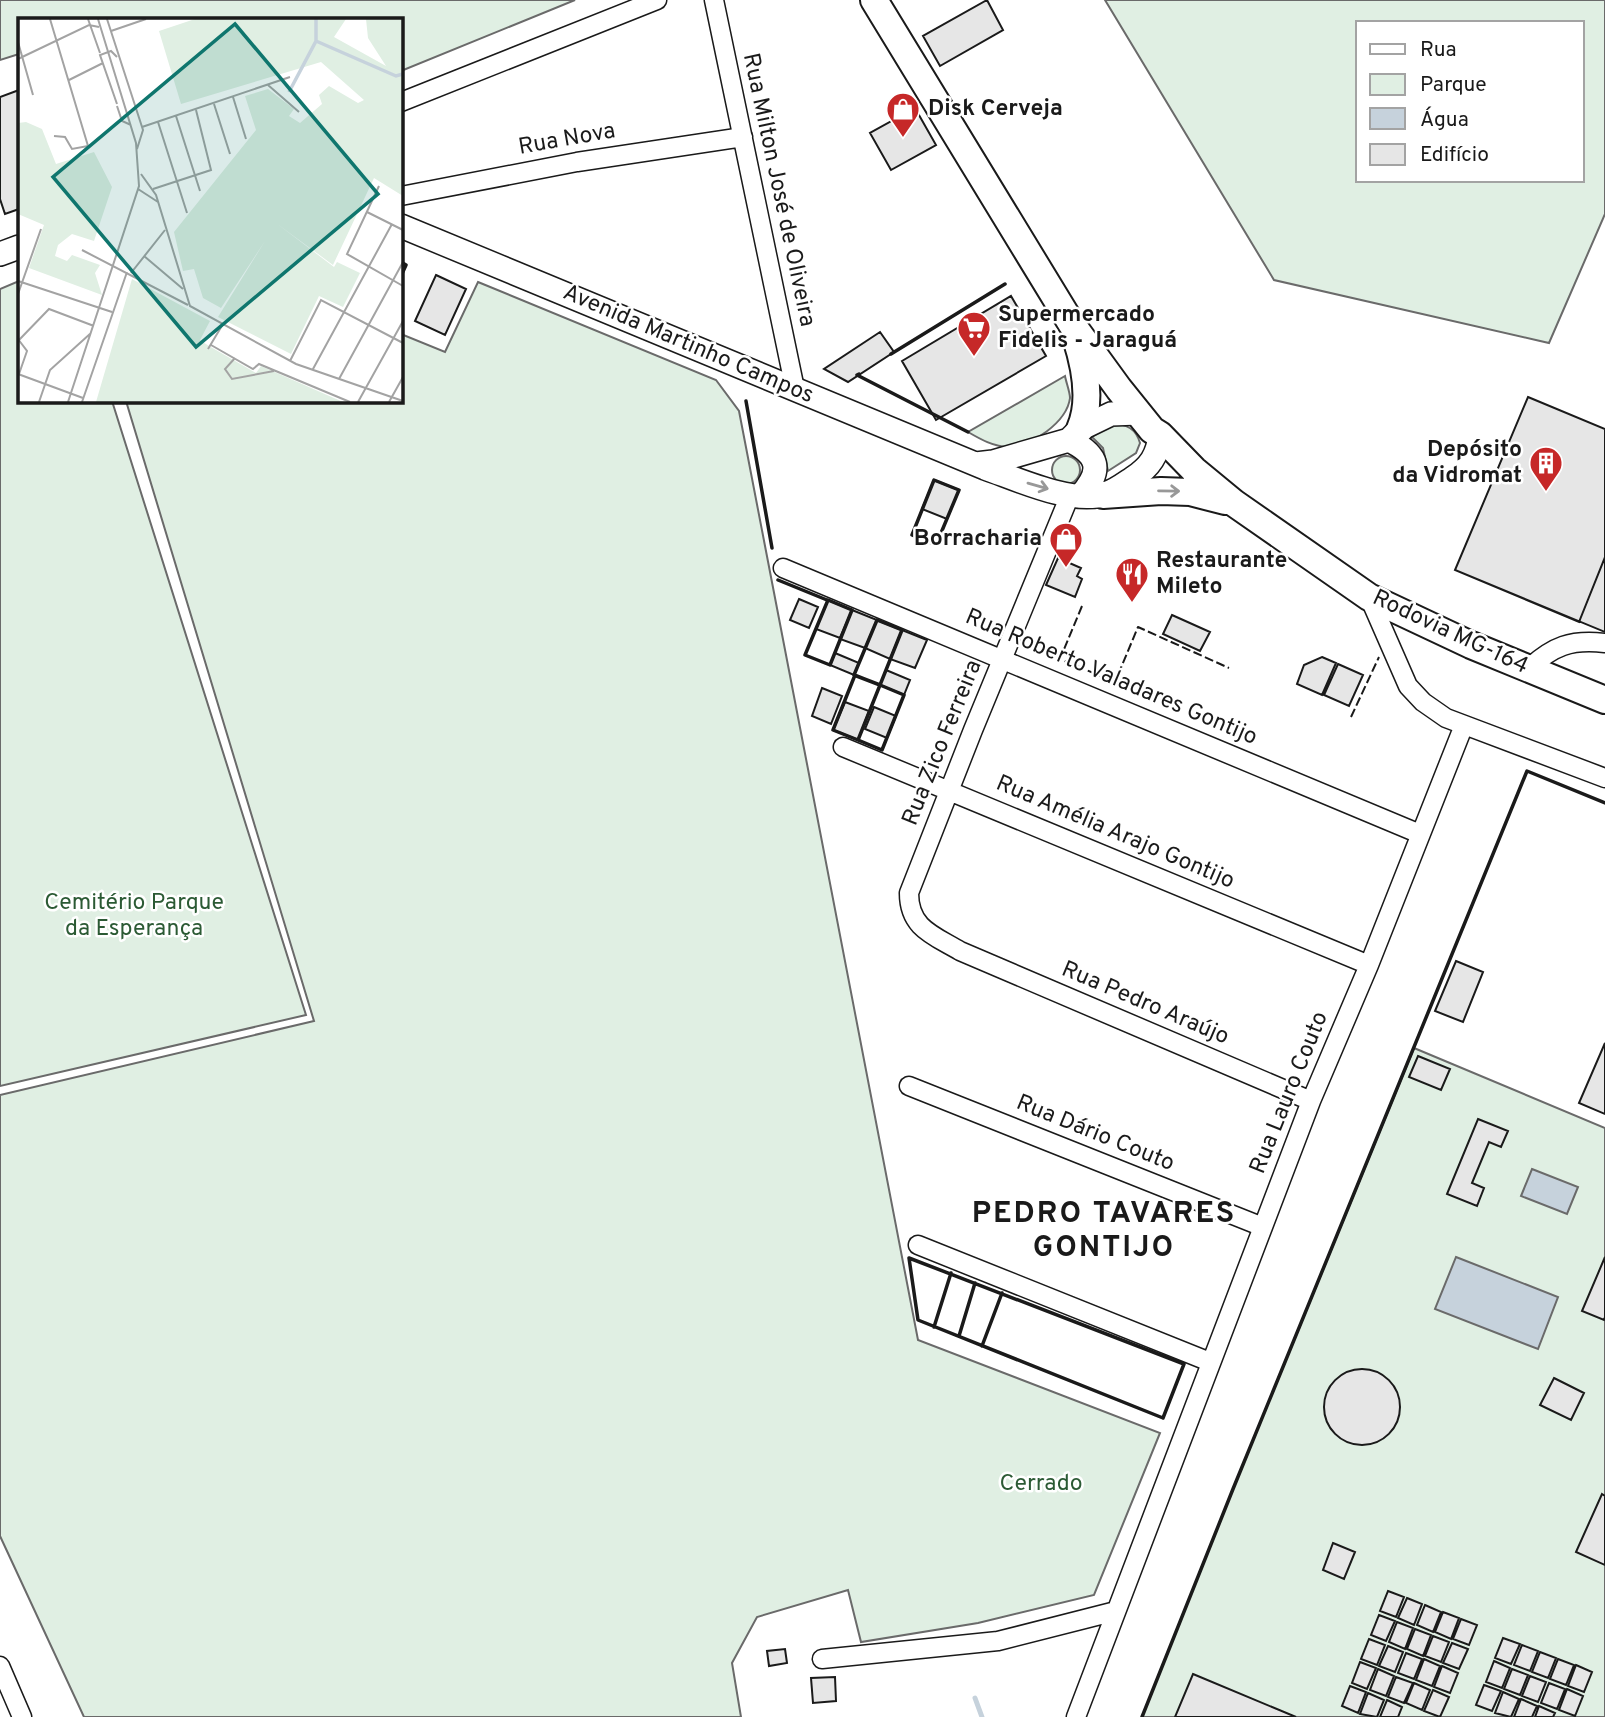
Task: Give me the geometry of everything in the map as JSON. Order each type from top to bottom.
[{"type":"main road","points":[[874,0],[1071,323],[1080,350],[1086,388],[1084,421],[1074,435]]},
{"type":"main road","name":"Avenida Martinho Campos","points":[[402,226],[976,464],[1026,483],[1085,495]]},
{"type":"main road","name":"Rodovia MG-164","points":[[1071,323],[1152,430],[1234,503],[1369,597],[1449,635],[1605,700]]},
{"type":"main road","points":[[976,464],[993,462],[1074,435],[1111,414],[1139,413]]},
{"type":"main road","points":[[1074,435],[1094,463],[1096,473],[1085,495]]},
{"type":"main road","points":[[1085,495],[1119,487],[1146,470],[1155,458],[1160,435]]},
{"type":"main road","points":[[1085,495],[1190,492],[1234,503]]},
{"type":"street","points":[[402,102],[657,0]]},
{"type":"street","name":"Rua Milton José de Oliveira","points":[[714,0],[794,389]]},
{"type":"street","name":"Rua Nova","points":[[402,196],[577,162],[743,137]]},
{"type":"street","name":"Rua Zico Ferreira","points":[[960,951],[928,932],[914,920],[909,908],[909,893],[1003,660],[1085,495]]},
{"type":"street","name":"Rua Roberto Valadares Gontijo","points":[[783,568],[1420,834]]},
{"type":"street","points":[[1369,597],[1408,686],[1423,702],[1446,718],[1605,778]]},
{"type":"street","points":[[1528,669],[1547,651],[1561,646],[1591,641],[1605,643]]},
{"type":"street","name":"Rua Lauro Couto","points":[[1076,1717],[1311,1101],[1369,965],[1464,725]]},
{"type":"street","name":"Rua Amélia Arajo Gontijo","points":[[843,747],[1369,965]]},
{"type":"street","name":"Rua Pedro Araújo","points":[[960,951],[1311,1101]]},
{"type":"street","name":"Rua Dário Couto","points":[[909,1086],[1263,1227]]},
{"type":"street","points":[[918,1245],[1210,1363]]},
{"type":"street","points":[[822,1659],[998,1641],[1116,1611]]},
{"type":"street","points":[[0,1666],[22,1717]]},
{"type":"green space","points":[[0,0],[575,0],[402,71],[402,18],[18,18],[18,54],[0,60]]},
{"type":"green space","points":[[1105,0],[1605,0],[1605,214],[1549,343],[1274,280]]},
{"type":"green space","name":"Cemitério Parque da Esperança","points":[[18,281],[18,402],[112,402],[306,1015],[0,1086],[0,289]]},
{"type":"green space","name":"Cerrado","points":[[478,282],[716,380],[739,411],[918,1340],[1160,1433],[1094,1595],[978,1623],[861,1642],[848,1590],[757,1617],[732,1663],[741,1717],[84,1717],[0,1536],[0,1095],[314,1021],[126,402],[402,402],[402,334],[445,352]]},
{"type":"green space","points":[[1065,376],[1070,396],[1067,407],[1055,424],[1037,438],[1018,446],[1003,447],[968,432]]},
{"type":"green space","points":[[1113,424],[1130,428],[1140,443],[1136,453],[1108,471],[1103,448],[1092,437]]},
{"type":"green space","points":[[1066,456],[1076,460],[1080,470],[1076,480],[1066,484],[1056,480],[1052,470],[1056,460]]},
{"type":"green space","points":[[1414,1048],[1605,1128],[1605,1717],[1142,1717],[1233,1489]]},
{"type":"water","points":[[1532,1169],[1578,1187],[1567,1214],[1521,1196]]},
{"type":"water","points":[[1456,1257],[1558,1297],[1538,1349],[1435,1309]]},
{"type":"building","points":[[987,0],[1003,30],[940,66],[923,36]]},
{"type":"building","points":[[18,90],[18,209],[5,214],[0,199],[0,97]]},
{"type":"building","name":"Disk Cerveja","points":[[915,108],[936,145],[891,170],[870,133]]},
{"type":"building","points":[[436,275],[466,289],[445,335],[415,321]]},
{"type":"building","name":"Supermercado Fidelis - Jaraguá","points":[[1011,296],[1046,356],[936,420],[902,361]]},
{"type":"building","points":[[880,332],[894,352],[848,382],[824,369]]},
{"type":"building","name":"Depósito da Vidromat","points":[[1528,397],[1605,429],[1605,632],[1455,570]]},
{"type":"building","name":"Depósito da Vidromat","points":[[1528,397],[1605,429],[1605,557],[1579,622],[1455,570]]},
{"type":"building","points":[[934,480],[959,490],[947,519],[922,509]]},
{"type":"building","points":[[1058,558],[1081,568],[1077,576],[1082,579],[1075,597],[1046,585]]},
{"type":"building","points":[[799,599],[818,607],[809,628],[790,620]]},
{"type":"building","points":[[828,600],[852,610],[840,638],[816,629]]},
{"type":"building","points":[[852,610],[877,620],[865,648],[840,639]]},
{"type":"building","points":[[1172,615],[1210,632],[1200,651],[1163,634]]},
{"type":"building","points":[[877,620],[902,630],[890,659],[865,648]]},
{"type":"building","points":[[902,630],[927,640],[915,668],[890,659]]},
{"type":"building","points":[[835,653],[859,663],[854,675],[830,665]]},
{"type":"building","points":[[1322,657],[1336,663],[1322,695],[1297,684],[1304,665]]},
{"type":"building","points":[[1338,664],[1363,675],[1349,706],[1324,695]]},
{"type":"building","points":[[886,670],[910,680],[904,695],[880,685]]},
{"type":"building","points":[[822,688],[842,696],[831,724],[812,716]]},
{"type":"building","points":[[845,702],[869,711],[858,740],[833,730]]},
{"type":"building","points":[[874,707],[896,716],[887,738],[865,729]]},
{"type":"building","points":[[1456,961],[1483,972],[1463,1022],[1435,1011]]},
{"type":"building","points":[[1605,1043],[1605,1114],[1579,1103]]},
{"type":"building","points":[[1418,1056],[1450,1069],[1441,1090],[1409,1077]]},
{"type":"building","points":[[1478,1119],[1508,1131],[1501,1147],[1489,1142],[1472,1183],[1484,1188],[1477,1206],[1447,1194]]},
{"type":"building","points":[[1605,1257],[1605,1317],[1604,1320],[1582,1311]]},
{"type":"building","points":[[1362,1369],[1377,1372],[1389,1380],[1397,1392],[1400,1407],[1397,1422],[1389,1434],[1377,1442],[1362,1445],[1347,1442],[1335,1434],[1327,1422],[1324,1407],[1327,1392],[1335,1380],[1347,1372]]},
{"type":"building","points":[[1554,1378],[1584,1393],[1571,1420],[1540,1405]]},
{"type":"building","points":[[1602,1494],[1605,1496],[1605,1565],[1576,1552]]},
{"type":"building","points":[[1333,1543],[1355,1552],[1344,1579],[1323,1570]]},
{"type":"building","points":[[1388,1591],[1404,1597],[1396,1617],[1380,1611]]},
{"type":"building","points":[[1407,1598],[1422,1604],[1414,1625],[1398,1618]]},
{"type":"building","points":[[1425,1605],[1441,1612],[1433,1632],[1417,1625]]},
{"type":"building","points":[[1443,1612],[1459,1618],[1451,1639],[1435,1632]]},
{"type":"building","points":[[1379,1615],[1395,1621],[1386,1641],[1371,1635]]},
{"type":"building","points":[[1461,1619],[1477,1625],[1469,1645],[1453,1639]]},
{"type":"building","points":[[1397,1622],[1413,1628],[1405,1649],[1389,1642]]},
{"type":"building","points":[[1415,1629],[1431,1635],[1423,1656],[1407,1649]]},
{"type":"building","points":[[1433,1636],[1449,1642],[1441,1662],[1425,1656]]},
{"type":"building","points":[[1503,1638],[1520,1644],[1511,1664],[1495,1658]]},
{"type":"building","points":[[1369,1639],[1385,1645],[1377,1665],[1361,1659]]},
{"type":"building","points":[[1452,1643],[1468,1649],[1459,1669],[1443,1663]]},
{"type":"building","points":[[1522,1645],[1538,1651],[1530,1671],[1514,1665]]},
{"type":"building","points":[[1388,1646],[1403,1652],[1395,1672],[1379,1666]]},
{"type":"building","points":[[785,1649],[787,1663],[769,1666],[767,1651]]},
{"type":"building","points":[[1540,1652],[1556,1658],[1548,1678],[1532,1672]]},
{"type":"building","points":[[1406,1653],[1422,1659],[1414,1679],[1398,1673]]},
{"type":"building","points":[[1424,1659],[1440,1666],[1432,1686],[1416,1680]]},
{"type":"building","points":[[1558,1659],[1574,1665],[1566,1685],[1550,1679]]},
{"type":"building","points":[[1494,1661],[1510,1668],[1502,1688],[1486,1682]]},
{"type":"building","points":[[1360,1662],[1376,1668],[1367,1689],[1352,1683]]},
{"type":"building","points":[[1576,1665],[1592,1672],[1584,1692],[1568,1686]]},
{"type":"building","points":[[1442,1666],[1458,1673],[1450,1693],[1434,1687]]},
{"type":"building","points":[[1378,1669],[1394,1676],[1386,1696],[1370,1690]]},
{"type":"building","points":[[1512,1669],[1528,1675],[1520,1695],[1504,1689]]},
{"type":"building","points":[[1193,1674],[1296,1717],[1175,1717]]},
{"type":"building","points":[[1530,1676],[1546,1682],[1538,1702],[1522,1696]]},
{"type":"building","points":[[835,1677],[836,1701],[813,1703],[811,1678]]},
{"type":"building","points":[[1396,1677],[1413,1683],[1404,1703],[1388,1697]]},
{"type":"building","points":[[1414,1683],[1430,1690],[1422,1710],[1406,1703]]},
{"type":"building","points":[[1549,1683],[1565,1689],[1557,1709],[1541,1703]]},
{"type":"building","points":[[1484,1685],[1501,1691],[1492,1711],[1476,1705]]},
{"type":"building","points":[[1350,1686],[1366,1692],[1358,1713],[1342,1706]]},
{"type":"building","points":[[1567,1689],[1583,1696],[1575,1716],[1559,1710]]},
{"type":"building","points":[[1433,1690],[1449,1697],[1440,1717],[1424,1711]]},
{"type":"building","points":[[1503,1692],[1519,1699],[1511,1717],[1495,1713]]},
{"type":"building","points":[[1368,1693],[1384,1700],[1377,1717],[1360,1714]]},
{"type":"building","points":[[1521,1699],[1537,1706],[1532,1717],[1514,1717]]},
{"type":"building","points":[[1387,1700],[1402,1707],[1398,1717],[1380,1717]]},
{"type":"building","points":[[1539,1706],[1555,1713],[1553,1717],[1535,1717]]},
{"type":"waterway","points":[[975,1698],[982,1717]]},
{"type":"fence","points":[[1082,606],[1060,659],[1115,682],[1138,627],[1229,668]]},
{"type":"fence","points":[[1351,717],[1379,657]]},
{"type":"wall","points":[[402,263],[406,265],[402,274]]},
{"type":"wall","points":[[891,354],[1005,284]]},
{"type":"wall","points":[[859,374],[857,375],[968,432]]},
{"type":"wall","points":[[746,401],[772,548]]},
{"type":"wall","points":[[934,480],[959,490],[936,545],[912,535],[934,480]]},
{"type":"wall","points":[[778,580],[827,600]]},
{"type":"wall","points":[[828,600],[852,610],[830,665],[805,655],[828,600]]},
{"type":"wall","points":[[877,620],[902,630],[880,685],[854,675],[877,620]]},
{"type":"wall","points":[[855,675],[880,685],[858,740],[833,730],[855,675]]},
{"type":"wall","points":[[880,685],[904,695],[882,750],[858,740],[880,685]]},
{"type":"wall","points":[[1142,1717],[1527,771],[1605,803]]},
{"type":"wall","points":[[909,1258],[1184,1364],[1163,1418],[918,1320],[909,1258]]},
{"type":"wall","points":[[934,1327],[951,1273]]},
{"type":"wall","points":[[959,1336],[975,1283]]},
{"type":"wall","points":[[982,1346],[1002,1293]]},
{"type":"place","name":"Disk Cerveja","points":[[903,139]]},
{"type":"place","name":"Supermercado Fidelis - Jaraguá","points":[[974,358]]},
{"type":"place","name":"Depósito da Vidromat","points":[[1546,493]]},
{"type":"place","name":"Borracharia","points":[[1066,569]]},
{"type":"place","name":"Restaurante Mileto","points":[[1132,604]]},
{"type":"district","name":"PEDRO TAVARES GONTIJO","points":[[1104,1231]]}]
